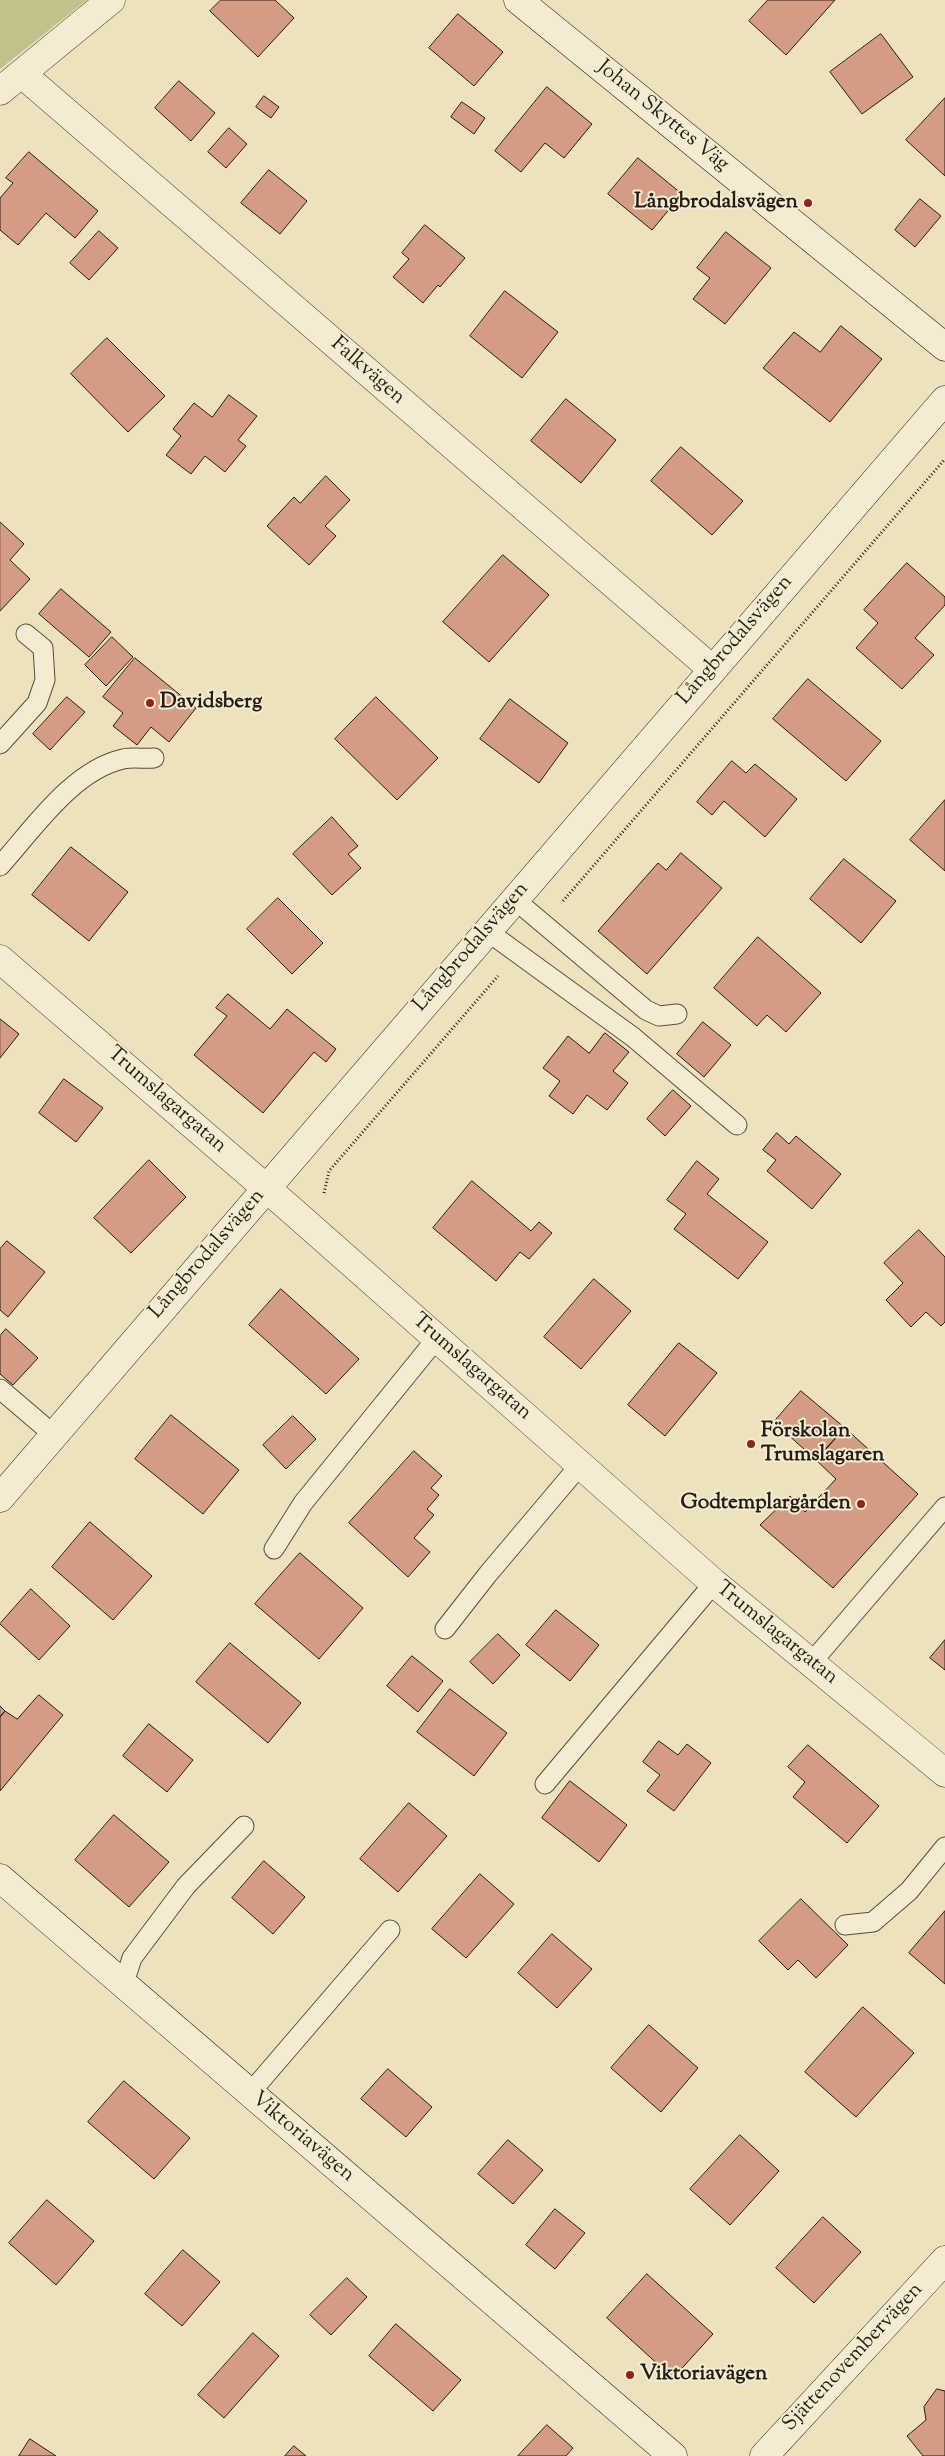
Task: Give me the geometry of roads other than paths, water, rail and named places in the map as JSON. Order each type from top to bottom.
[{"type":"street","points":[[0,91],[111,0]]},
{"type":"street","name":"Johan Skyttes Väg","points":[[518,0],[945,347]]},
{"type":"street","name":"Falkvägen","points":[[22,74],[712,669]]},
{"type":"street","name":"Långbrodalsvägen","points":[[0,1498],[945,400]]},
{"type":"street","name":"Trumslagargatan","points":[[0,959],[266,1187],[714,1583],[945,1773]]},
{"type":"street","name":"Viktoriavägen","points":[[0,1878],[674,2456]]},
{"type":"street","name":"Sjättenovembervägen","points":[[764,2456],[945,2260]]},
{"type":"lane","points":[[0,744],[37,703],[45,680],[44,648],[26,634]]},
{"type":"lane","points":[[0,866],[75,783],[96,769],[124,759],[154,758]]},
{"type":"lane","points":[[514,899],[646,1010],[659,1016],[677,1014]]},
{"type":"lane","points":[[487,931],[633,1036],[737,1125]]},
{"type":"lane","points":[[274,1549],[302,1503],[437,1338]]},
{"type":"lane","points":[[0,1389],[54,1434]]},
{"type":"lane","points":[[446,1629],[488,1574],[580,1465]]},
{"type":"lane","points":[[811,1663],[945,1507]]},
{"type":"lane","points":[[545,1784],[714,1583]]},
{"type":"lane","points":[[124,1986],[132,1958],[186,1886],[244,1826]]},
{"type":"lane","points":[[845,1925],[873,1922],[909,1891],[945,1847]]},
{"type":"lane","points":[[250,2093],[390,1930]]},
{"type":"place","name":"Långbrodalsvägen","points":[[808,203]]},
{"type":"place","name":"Davidsberg","points":[[150,703]]},
{"type":"place","name":"Förskolan Trumslagaren","points":[[751,1444]]},
{"type":"place","name":"Godtemplargården","points":[[861,1504]]},
{"type":"place","name":"Viktoriavägen","points":[[630,2375]]}]
